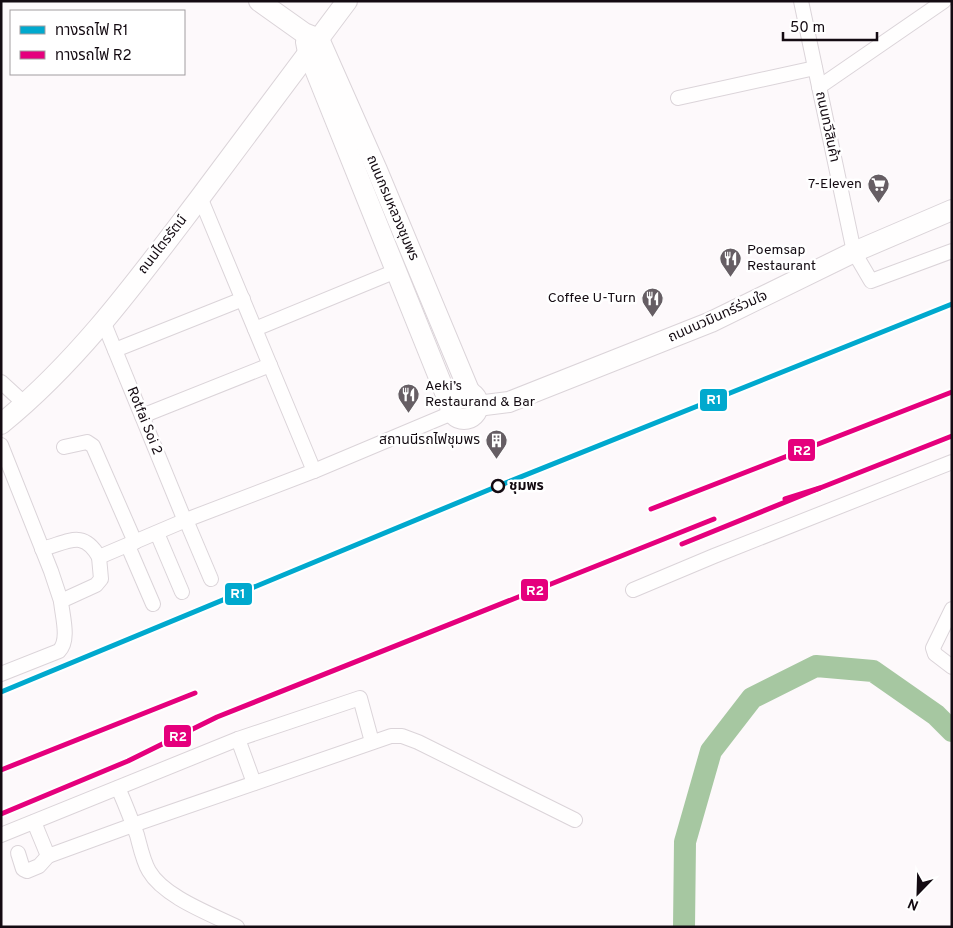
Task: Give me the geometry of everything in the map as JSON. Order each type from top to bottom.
[{"type":"street","points":[[259,1],[310,41]]},
{"type":"street","name":"ถนนไตรรัตน์","points":[[1,424],[25,404],[63,366],[103,320],[200,196],[310,41],[347,1]]},
{"type":"street","name":"ถนนทวีสินค้า","points":[[801,1],[854,252],[871,281],[952,251]]},
{"type":"street","points":[[819,88],[944,1]]},
{"type":"street","name":"ถนนกรมหลวงชุมพร","points":[[310,41],[368,173],[415,264],[473,399]]},
{"type":"street","points":[[678,98],[815,68]]},
{"type":"street","name":"ถนนกรมหลวงชุมพร","points":[[368,173],[396,271],[451,409]]},
{"type":"street","points":[[200,196],[314,471]]},
{"type":"street","name":"ถนนนวมินทร์ร่วมใจ","points":[[451,409],[453,396],[461,392],[473,399],[509,402],[702,326],[854,252],[952,210]]},
{"type":"street","points":[[255,329],[415,264]]},
{"type":"street","points":[[115,350],[243,300]]},
{"type":"street","name":"Rotfai Soi 2","points":[[103,320],[185,521],[211,579]]},
{"type":"street","points":[[142,416],[270,365]]},
{"type":"street","points":[[1,382],[25,404]]},
{"type":"street","points":[[100,557],[185,521],[314,471],[451,409]]},
{"type":"street","points":[[64,446],[87,442],[93,446],[132,544],[153,604]]},
{"type":"street","points":[[1,445],[61,601],[65,641],[63,648],[59,651],[1,674]]},
{"type":"street","points":[[632,590],[952,462]]},
{"type":"street","points":[[157,533],[182,592]]},
{"type":"street","points":[[42,549],[79,539],[93,546],[100,557],[101,579],[96,585],[61,601]]},
{"type":"street","points":[[952,610],[933,648],[935,654],[952,667]]},
{"type":"street","points":[[1,835],[238,739],[360,698],[372,742]]},
{"type":"street","points":[[18,853],[23,869],[27,871],[39,866],[48,856],[391,736],[402,736],[418,742],[575,820]]},
{"type":"street","points":[[238,739],[254,783]]},
{"type":"street","points":[[118,788],[148,870],[156,880],[170,892],[237,927]]},
{"type":"street","points":[[34,822],[48,856]]},
{"type":"waterway","points":[[684,927],[685,842],[711,751],[752,698],[816,666],[873,671],[936,715],[952,731]]},
{"type":"rail line","name":"R1","points":[[1,692],[498,486],[952,304]]},
{"type":"rail line","name":"R2","points":[[651,509],[952,392]]},
{"type":"rail line","name":"R2","points":[[785,499],[820,488],[952,436]]},
{"type":"rail line","name":"R2","points":[[682,544],[820,488]]},
{"type":"rail line","name":"R2","points":[[1,814],[128,761],[217,717],[714,519]]},
{"type":"rail line","name":"R2","points":[[1,770],[195,693]]},
{"type":"place","name":"7-Eleven","points":[[878,203]]},
{"type":"place","name":"Poemsap Restaurant","points":[[731,277]]},
{"type":"place","name":"Coffee U-Turn","points":[[652,317]]},
{"type":"place","name":"Aeki’s Restaurand & Bar","points":[[409,413]]},
{"type":"place","name":"สถานนีรถไฟชุมพร","points":[[496,459]]},
{"type":"place","name":"ชุมพร","points":[[498,486]]}]
